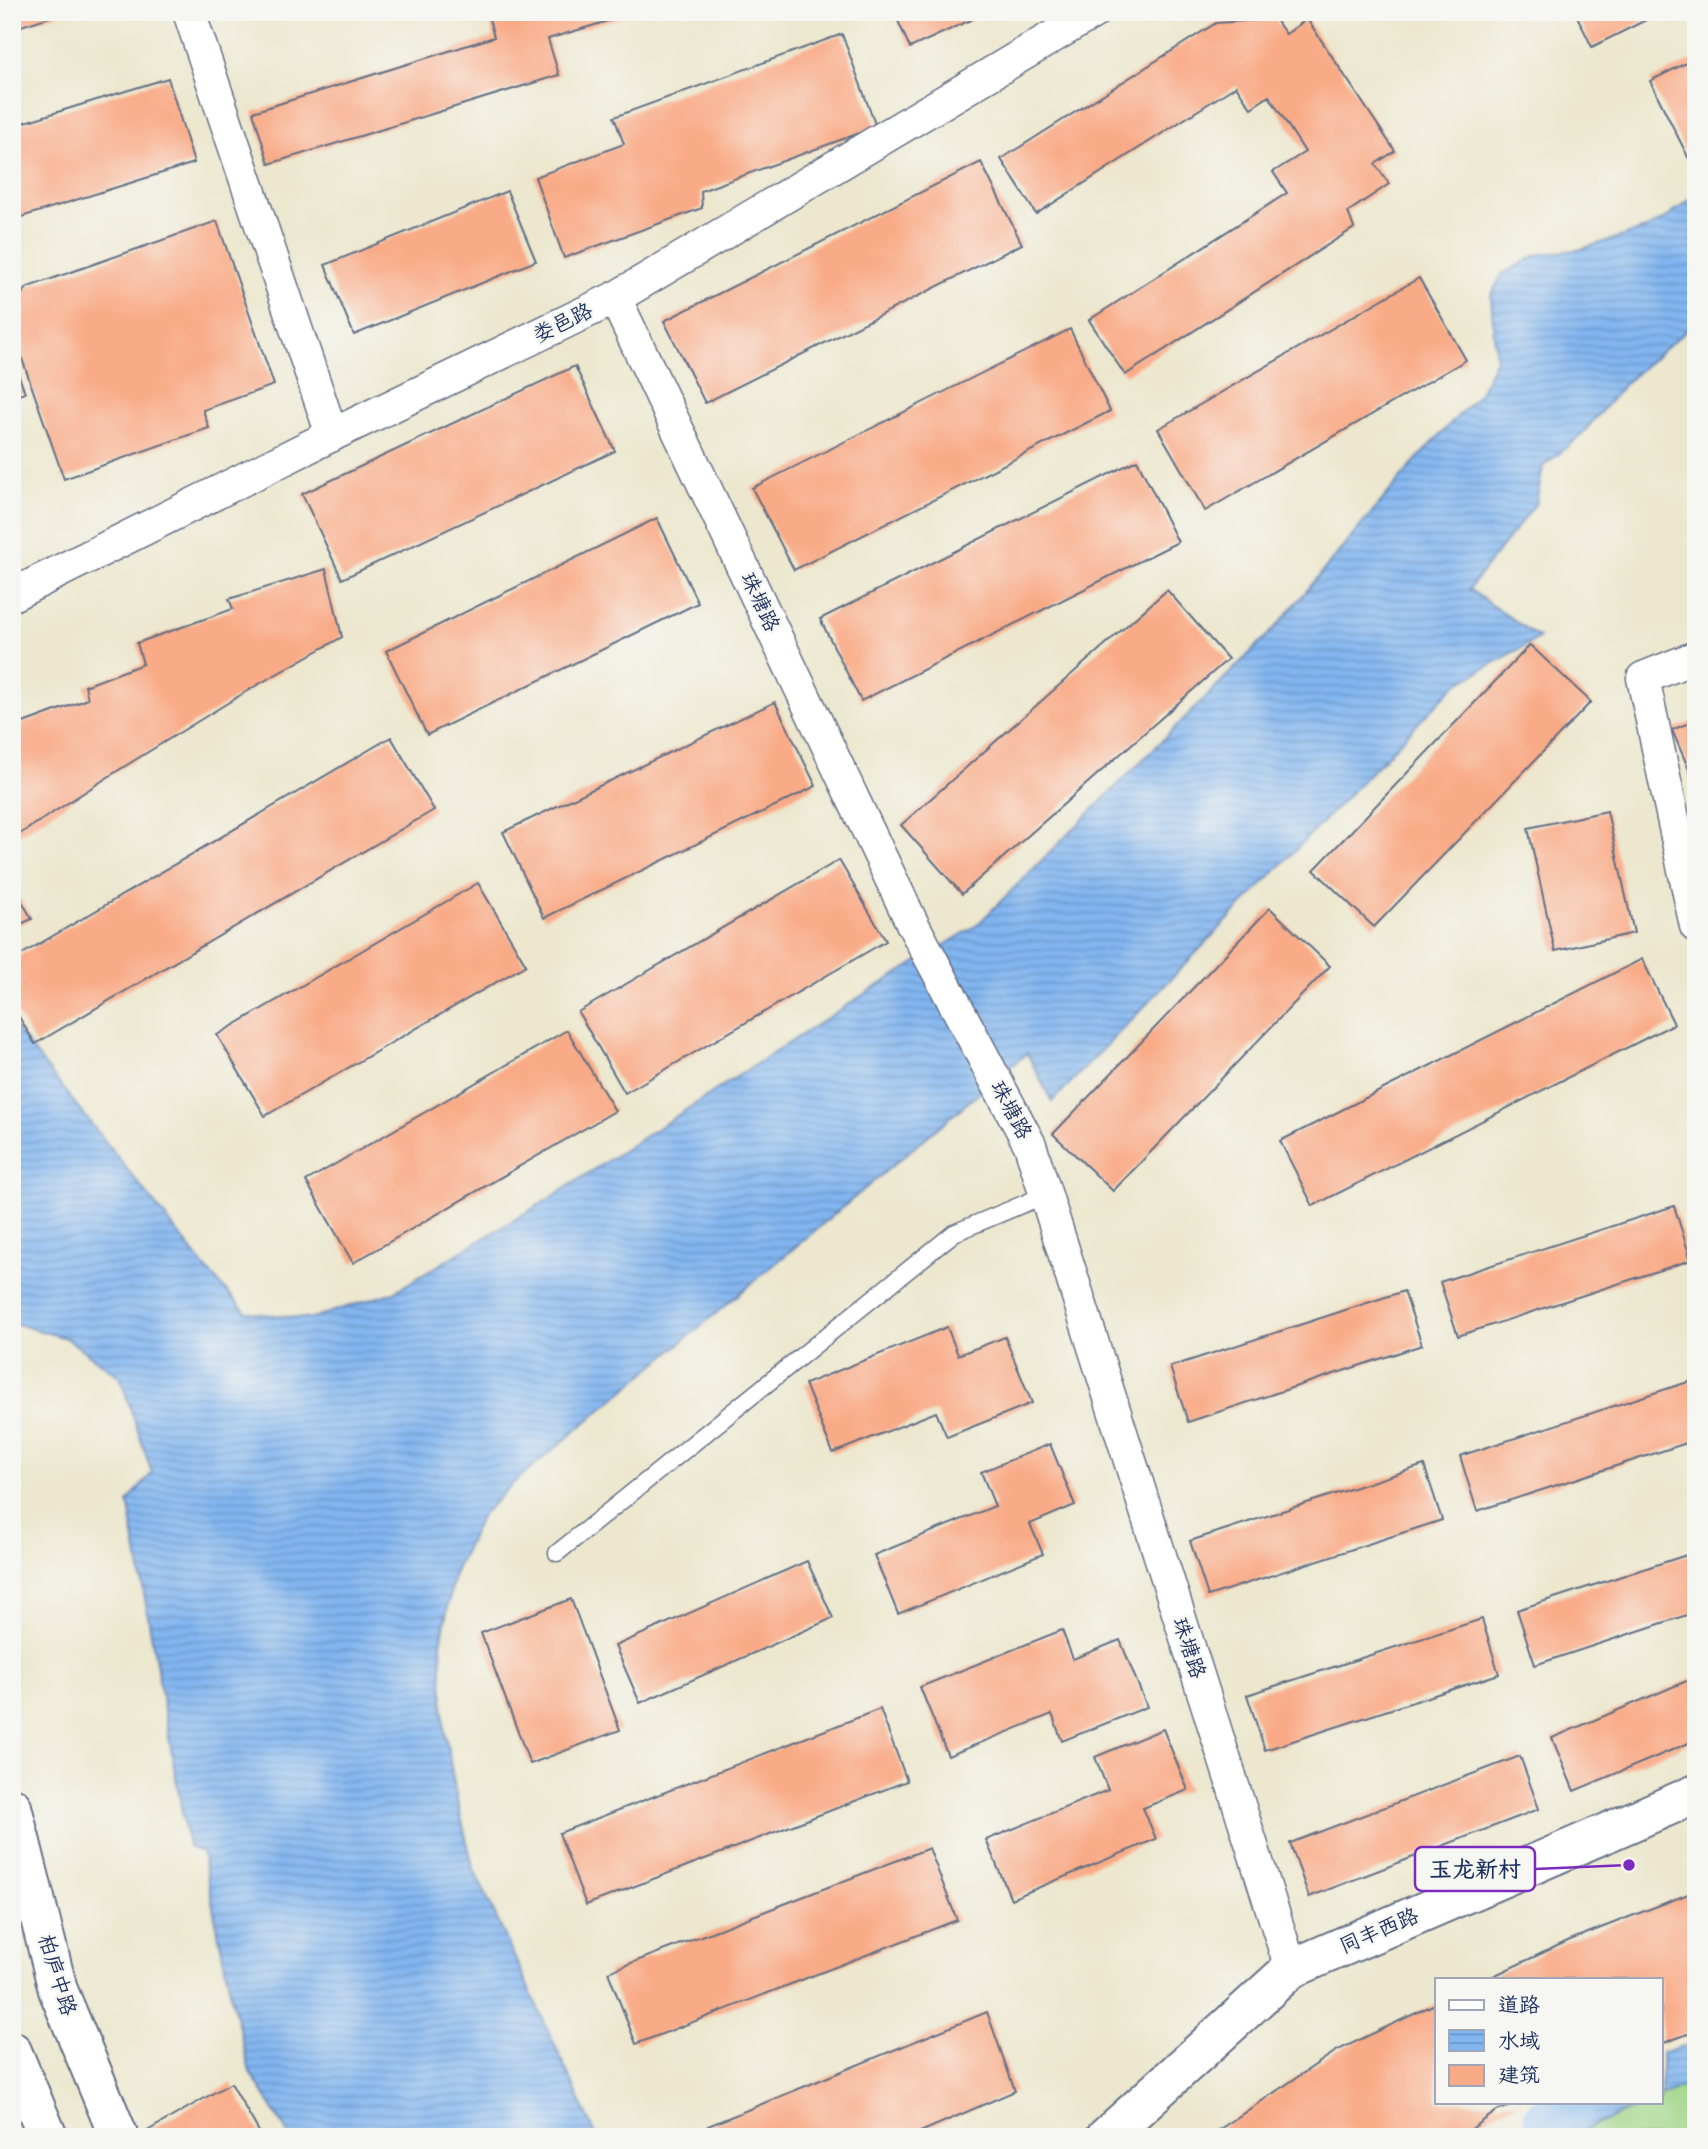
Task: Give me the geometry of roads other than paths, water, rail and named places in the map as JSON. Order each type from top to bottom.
[{"type":"street","points":[[188,12],[332,435]]},
{"type":"street","name":"娄邑路","points":[[12,595],[332,435],[615,298],[1094,12]]},
{"type":"street","name":"珠塘路","points":[[615,298],[912,923],[1030,1145],[1291,1969]]},
{"type":"street","points":[[1696,657],[1643,678],[1696,926]]},
{"type":"street","name":"同丰西路","points":[[1106,2137],[1291,1969],[1696,1794]]},
{"type":"street","name":"柏庐中路","points":[[12,1807],[58,1990],[119,2137]]},
{"type":"street","points":[[14,2058],[48,2137]]},
{"type":"lane","points":[[557,1553],[954,1233],[1045,1195]]},
{"type":"water","points":[[1696,194],[1696,322],[1626,382],[1582,434],[1543,467],[1536,503],[1469,589],[1539,638],[1455,685],[1052,1102],[1027,1053],[512,1484],[481,1516],[454,1574],[441,1643],[444,1726],[456,1796],[473,1867],[597,2137],[290,2137],[250,2072],[231,1996],[202,1852],[188,1847],[128,1501],[152,1473],[120,1377],[66,1338],[12,1323],[12,1024],[208,1271],[246,1312],[309,1319],[394,1292],[547,1200],[858,998],[977,925],[1277,626],[1416,460],[1480,393],[1496,359],[1491,296],[1502,274],[1537,255],[1581,249],[1646,229],[1669,216]]},
{"type":"water","points":[[1696,2042],[1696,2081],[1662,2096],[1662,2053]]},
{"type":"water","points":[[1554,2104],[1643,2104],[1581,2131],[1561,2127],[1553,2113]]},
{"type":"waterway","points":[[1545,2117],[1572,2104]]},
{"type":"place","name":"玉龙新村","points":[[1629,1865]]}]
